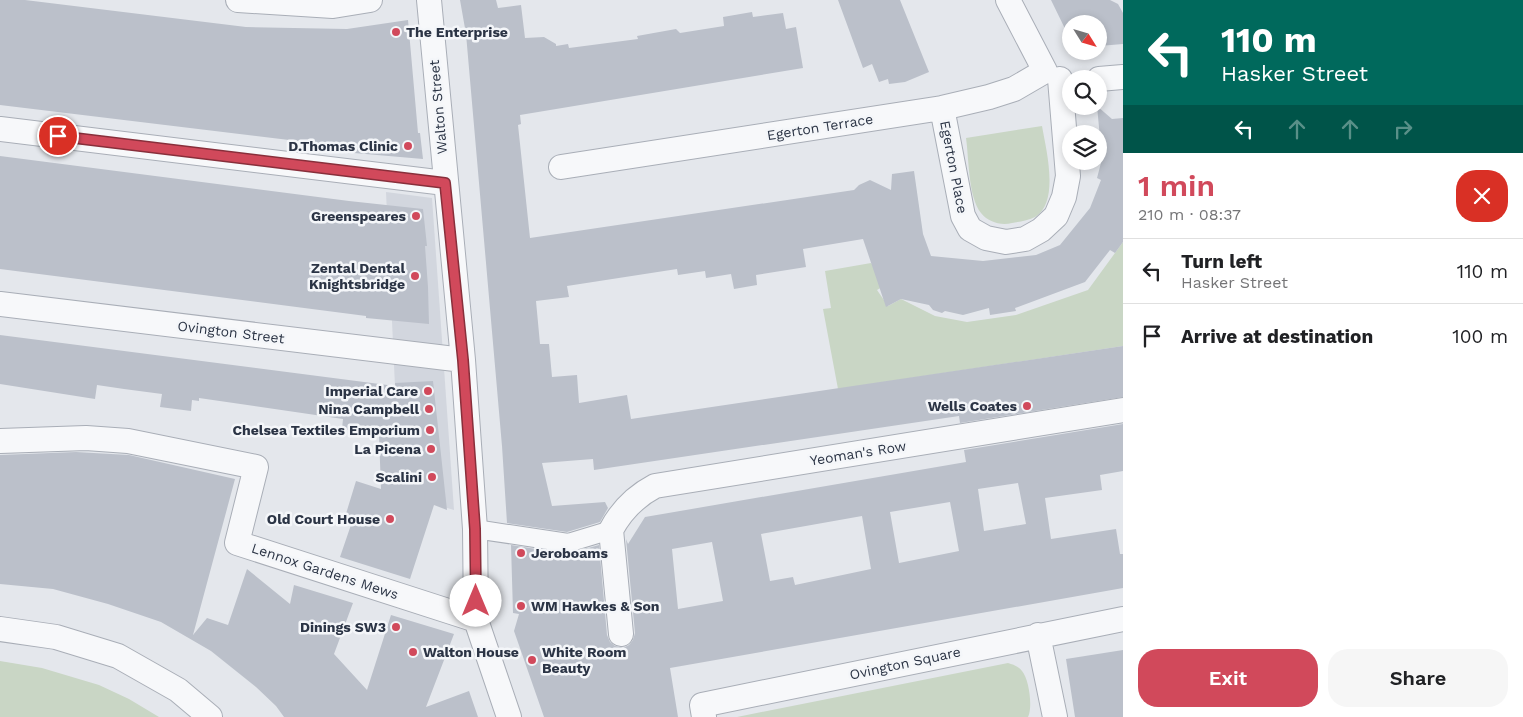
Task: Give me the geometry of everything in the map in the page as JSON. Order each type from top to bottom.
[{"type":"street","points":[[252,1],[333,6],[370,0]]},
{"type":"street","name":"Walton Street","points":[[429,0],[463,360],[475,529],[476,620],[509,717]]},
{"type":"street","points":[[1008,0],[1059,77]]},
{"type":"street","name":"Egerton Terrace","points":[[561,167],[942,108],[1059,77]]},
{"type":"street","name":"Egerton Place","points":[[942,108],[962,216],[970,229],[986,238],[1006,242],[1025,239],[1042,230],[1056,216],[1064,197],[1068,176],[1059,77]]},
{"type":"street","points":[[1107,78],[1123,77]]},
{"type":"street","points":[[0,129],[445,183]]},
{"type":"street","name":"Ovington Street","points":[[0,304],[463,360]]},
{"type":"street","name":"Yeoman's Row","points":[[611,530],[616,519],[640,494],[655,486],[1123,410]]},
{"type":"street","name":"Lennox Gardens Mews","points":[[0,441],[86,438],[128,441],[256,467],[237,543],[476,620]]},
{"type":"street","points":[[475,529],[568,543],[611,530],[621,634]]},
{"type":"street","points":[[1055,717],[1038,635],[1123,619]]},
{"type":"street","points":[[0,629],[56,637],[118,656],[178,690],[210,717]]},
{"type":"street","name":"Ovington Square","points":[[704,717],[702,705],[1038,635]]},
{"type":"shaded area","points":[[386,192],[432,198],[454,510],[400,494]]},
{"type":"green space","points":[[1042,126],[1049,174],[1047,200],[1043,210],[1030,219],[1008,224],[999,224],[991,221],[981,213],[971,188],[966,138]]},
{"type":"green space","points":[[1123,242],[1123,346],[838,389],[823,309],[831,308],[825,271],[871,263],[887,284],[877,290],[888,306],[901,299],[935,316],[967,322],[1016,315],[1088,290]]},
{"type":"green space","points":[[0,661],[42,668],[99,685],[129,699],[159,717],[0,717]]},
{"type":"green space","points":[[1008,663],[1020,669],[1027,680],[1030,700],[1028,717],[737,717]]},
{"type":"building","points":[[0,0],[25,0],[246,27],[347,29],[408,20],[418,133],[420,133],[423,159],[354,153],[355,148],[0,105]]},
{"type":"building","points":[[460,0],[496,0],[498,8],[521,5],[525,38],[544,37],[556,44],[556,46],[568,44],[569,48],[638,39],[637,36],[676,29],[680,33],[724,26],[723,17],[752,12],[753,17],[783,13],[786,29],[796,27],[803,68],[520,115],[521,124],[518,125],[530,238],[854,190],[859,185],[870,180],[891,190],[892,174],[914,171],[923,234],[931,256],[983,261],[1036,255],[1060,245],[1090,208],[1101,180],[1097,178],[1099,170],[1107,170],[1107,125],[1099,125],[1098,115],[1107,115],[1112,119],[1123,118],[1123,242],[1115,253],[1110,250],[1085,282],[1015,308],[1016,311],[990,315],[989,308],[963,315],[945,311],[942,313],[933,310],[929,305],[901,299],[886,307],[863,239],[803,249],[806,267],[756,275],[757,285],[734,289],[731,274],[706,278],[705,271],[678,275],[677,269],[567,286],[569,297],[536,301],[540,344],[549,344],[552,377],[577,375],[579,403],[627,395],[631,419],[1123,346],[1123,397],[960,423],[959,416],[594,470],[593,459],[542,463],[552,506],[605,502],[608,508],[600,522],[567,532],[507,523],[466,34]]},
{"type":"building","points":[[838,0],[900,0],[929,72],[905,82],[889,84],[888,79],[879,82],[872,64],[863,68]]},
{"type":"building","points":[[1051,0],[1110,0],[1118,4],[1123,13],[1123,44],[1108,45],[1108,15],[1062,15],[1062,23]]},
{"type":"building","points":[[0,156],[423,209],[427,246],[425,246],[429,324],[366,318],[366,316],[0,269]]},
{"type":"building","points":[[0,335],[395,386],[395,383],[433,381],[447,510],[434,505],[410,579],[340,557],[353,519],[345,517],[356,481],[381,489],[379,435],[342,429],[343,419],[199,398],[199,401],[192,400],[191,411],[160,407],[162,394],[97,385],[95,399],[0,384]]},
{"type":"building","points":[[1123,424],[1123,471],[1100,475],[1102,490],[1045,498],[1051,539],[1116,529],[1120,554],[1123,554],[1123,588],[670,668],[678,717],[544,717],[514,631],[519,614],[513,613],[511,545],[567,554],[599,545],[607,635],[610,642],[615,646],[623,648],[633,640],[635,633],[626,539],[628,544],[645,517],[966,462],[964,450]],"holes":[[[1018,483],[1026,524],[984,531],[978,489]],[[950,502],[959,551],[899,563],[890,512]],[[862,516],[871,569],[795,585],[793,577],[770,581],[761,534]],[[712,542],[723,601],[678,609],[672,549]]]},
{"type":"building","points":[[76,452],[129,455],[235,479],[193,635],[207,618],[228,625],[247,569],[290,604],[294,585],[353,603],[334,654],[367,690],[391,615],[454,634],[426,707],[469,691],[478,717],[284,717],[276,706],[256,687],[211,651],[161,622],[108,604],[53,589],[0,584],[0,455]]},
{"type":"building","points":[[1123,650],[1123,717],[1075,717],[1066,659]]},
{"type":"place","name":"The Enterprise","points":[[396,32]]},
{"type":"place","name":"D.Thomas Clinic","points":[[408,146]]},
{"type":"place","name":"Greenspeares","points":[[416,216]]},
{"type":"place","name":"Zental Dental Knightsbridge","points":[[415,276]]},
{"type":"place","name":"Imperial Care","points":[[428,391]]},
{"type":"place","name":"Wells Coates","points":[[1027,406]]},
{"type":"place","name":"Nina Campbell","points":[[429,409]]},
{"type":"place","name":"Chelsea Textiles Emporium","points":[[430,430]]},
{"type":"place","name":"La Picena","points":[[431,449]]},
{"type":"place","name":"Scalini","points":[[432,477]]},
{"type":"place","name":"Old Court House","points":[[390,519]]},
{"type":"place","name":"Jeroboams","points":[[521,553]]},
{"type":"place","name":"WM Hawkes & Son","points":[[521,606]]},
{"type":"place","name":"Dinings SW3","points":[[396,627]]},
{"type":"place","name":"Walton House","points":[[413,652]]},
{"type":"place","name":"White Room Beauty","points":[[532,660]]},
{"type":"route","points":[[58,136],[445,183],[463,360],[475,529],[476,601]]}]
